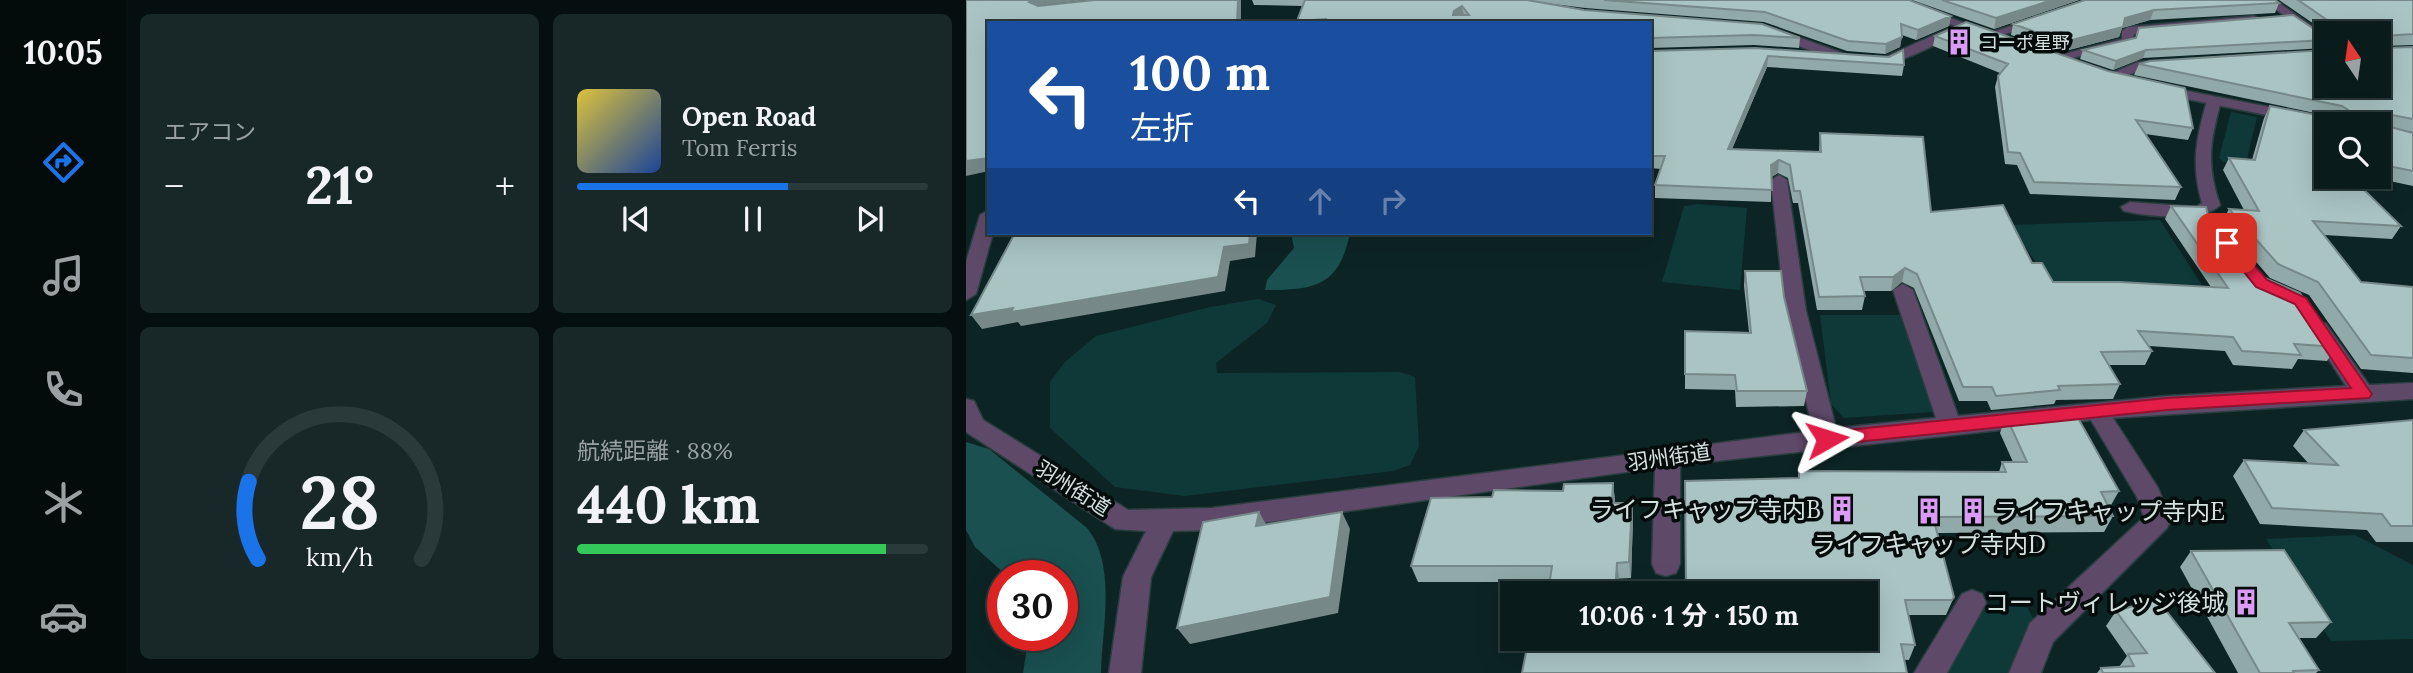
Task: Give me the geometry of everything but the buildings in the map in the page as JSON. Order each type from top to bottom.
[{"type":"street","points":[[1894,0],[2012,44]]},
{"type":"street","points":[[2257,1],[2269,0],[2314,34]]},
{"type":"street","points":[[1989,35],[2059,13]]},
{"type":"street","points":[[2051,59],[2128,41],[2129,31],[2291,18]]},
{"type":"street","points":[[1793,55],[1887,61],[1964,26]]},
{"type":"street","points":[[1764,29],[1855,59]]},
{"type":"street","points":[[2038,54],[2075,66]]},
{"type":"street","points":[[2178,63],[2143,65],[2104,75],[2214,101],[2314,120]]},
{"type":"street","points":[[2130,207],[2199,212],[2211,205],[2199,171],[2214,101]]},
{"type":"street","points":[[1779,180],[1784,256],[1804,360],[1827,439]]},
{"type":"street","points":[[966,294],[987,222]]},
{"type":"street","points":[[1903,290],[1950,425]]},
{"type":"street","points":[[2307,311],[2363,394]]},
{"type":"street","name":"羽州街道","points":[[966,407],[973,425],[1124,521],[1212,519],[1668,457],[1950,425],[2167,404],[2413,391]]},
{"type":"street","points":[[2025,673],[2041,633],[2158,520],[2148,495],[2097,411]]},
{"type":"street","points":[[1666,565],[1668,457]]},
{"type":"street","points":[[1125,673],[1137,577],[1165,520]]},
{"type":"street","points":[[1930,673],[1972,603]]},
{"type":"shaded area","points":[[2231,112],[2257,117],[2246,163],[2224,162],[2219,158]]},
{"type":"shaded area","points":[[1698,204],[1747,208],[1740,290],[1662,282],[1684,206]]},
{"type":"shaded area","points":[[2160,220],[2205,290],[2052,287],[2011,225]]},
{"type":"shaded area","points":[[1291,235],[1349,235],[1339,264],[1332,274],[1322,281],[1298,289],[1265,290],[1267,280],[1294,248]]},
{"type":"shaded area","points":[[1258,299],[1276,305],[1267,323],[1216,363],[1217,373],[1400,372],[1415,377],[1419,446],[1410,465],[1393,471],[1185,496],[1115,487],[1050,428],[1050,382],[1065,362],[1096,336],[1210,307]]},
{"type":"shaded area","points":[[1820,315],[1903,315],[1933,412],[1844,418],[1831,404]]},
{"type":"shaded area","points":[[966,442],[989,449],[1087,528],[1096,543],[1105,578],[1101,673],[1023,673],[1026,651],[1078,651],[1078,560],[989,560],[975,547],[966,530]]},
{"type":"shaded area","points":[[2355,535],[2413,565],[2413,639],[2331,641],[2266,539]]},
{"type":"shaded area","points":[[1987,604],[2027,607],[2034,620],[2009,673],[1945,673]]},
{"type":"place","name":"コーポ星野","points":[[1959,42]]},
{"type":"place","name":"ライフキャップ寺内B","points":[[1842,509]]},
{"type":"place","name":"ライフキャップ寺内D","points":[[1929,511]]},
{"type":"place","name":"ライフキャップ寺内E","points":[[1973,511]]},
{"type":"place","name":"コートヴィレッジ後城","points":[[2246,602]]},
{"type":"route","points":[[1827,439],[2167,404],[2363,394],[2300,301],[2262,284],[2227,243]]}]
